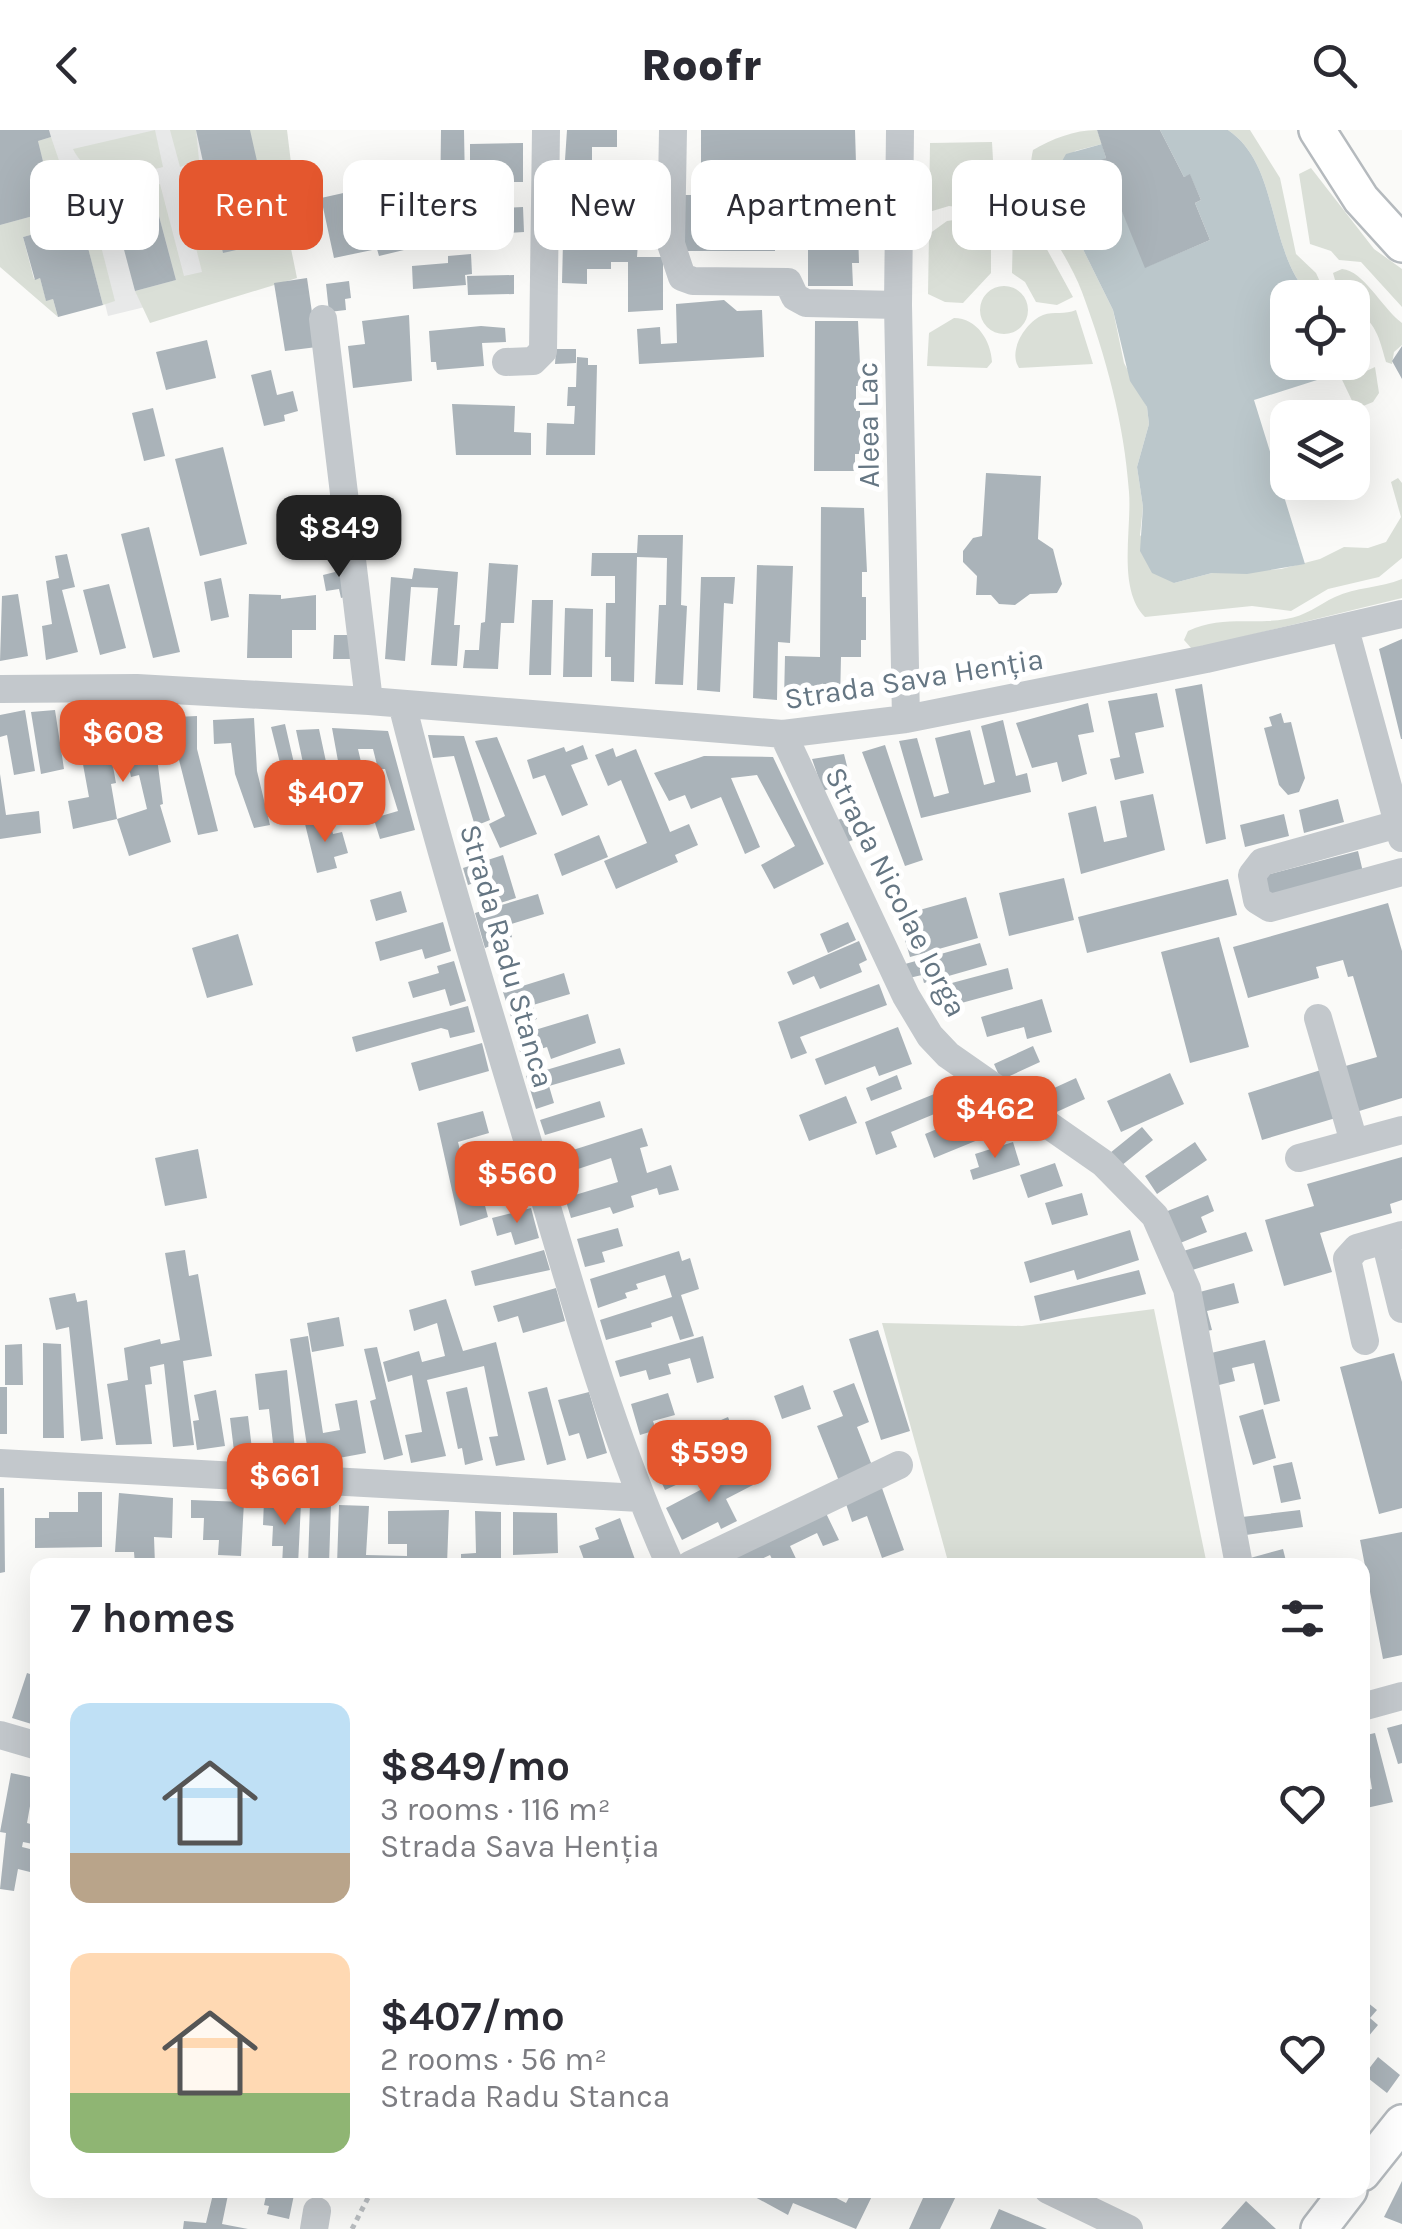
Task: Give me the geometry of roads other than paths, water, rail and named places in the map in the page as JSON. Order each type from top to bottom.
[{"type":"main road","points":[[1319,149],[1402,244]]},
{"type":"main road","points":[[1370,2163],[1402,2123]]},
{"type":"main road","points":[[1319,2229],[1344,2198]]},
{"type":"street","points":[[506,362],[533,362],[543,350],[546,130]]},
{"type":"street","points":[[673,130],[672,244],[682,276],[693,281],[788,282],[795,297],[806,303],[898,306]]},
{"type":"street","name":"Aleea Lac","points":[[900,130],[898,306],[906,719]]},
{"type":"street","points":[[323,318],[369,701]]},
{"type":"street","name":"Strada Sava Henția","points":[[0,688],[137,688],[369,701],[783,734],[906,719],[1354,642],[1402,614]]},
{"type":"street","points":[[1354,642],[1400,832],[1262,862],[1252,875],[1257,900],[1270,908],[1402,872]]},
{"type":"street","name":"Strada Radu Stanca","points":[[402,704],[540,1185],[640,1498],[667,1558]]},
{"type":"street","name":"Strada Nicolae Iorga","points":[[783,734],[890,964],[930,1036],[948,1054],[1103,1163],[1155,1216],[1187,1289],[1238,1558]]},
{"type":"street","points":[[1318,1018],[1354,1142]]},
{"type":"street","points":[[1300,1158],[1402,1130]]},
{"type":"street","points":[[1365,1342],[1347,1259],[1357,1248],[1393,1237],[1402,1309]]},
{"type":"street","points":[[0,1464],[640,1498]]},
{"type":"street","points":[[705,1558],[899,1465]]},
{"type":"street","points":[[1370,1705],[1402,1696]]},
{"type":"street","points":[[0,1735],[30,1744]]},
{"type":"street","points":[[1065,2198],[1129,2229]]}]
